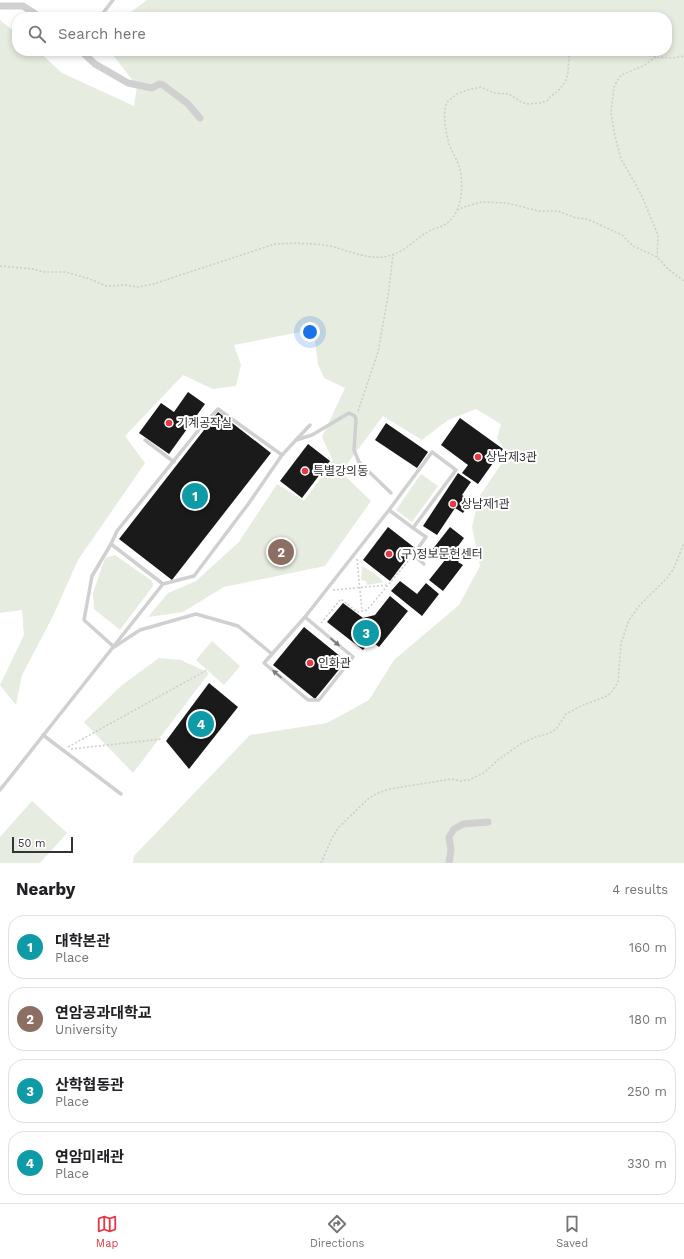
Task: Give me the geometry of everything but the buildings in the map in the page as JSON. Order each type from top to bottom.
[{"type":"street","points":[[0,6],[23,6],[32,12]]},
{"type":"street","points":[[86,56],[95,64],[128,82],[152,88],[159,84],[163,85],[187,103],[200,118]]},
{"type":"street","points":[[449,863],[451,850],[449,837],[454,829],[463,824],[488,822]]},
{"type":"lane","points":[[104,12],[112,0]]},
{"type":"lane","points":[[114,647],[84,620],[92,576],[117,531],[201,427],[218,409],[282,455]]},
{"type":"lane","points":[[295,441],[312,435],[349,413],[355,416],[354,450],[359,462],[391,493]]},
{"type":"lane","points":[[0,790],[163,584],[194,576],[249,503],[282,455],[310,425]]},
{"type":"lane","points":[[145,440],[174,462]]},
{"type":"lane","points":[[304,617],[353,657],[319,700],[308,700],[264,663],[304,617],[357,551],[432,452],[456,470],[413,528]]},
{"type":"lane","points":[[389,510],[426,537],[413,555],[424,564]]},
{"type":"lane","points":[[111,544],[163,584]]},
{"type":"lane","points":[[114,647],[140,630],[196,614],[238,626],[272,654]]},
{"type":"lane","points":[[44,735],[122,794]]},
{"type":"path","points":[[0,266],[33,269],[43,272],[66,272],[90,279],[106,286],[125,285],[138,287],[152,284],[275,244],[296,242],[325,245],[348,250],[358,255],[375,257],[392,255],[406,248],[431,230],[446,224],[450,221],[457,210],[462,194],[461,174],[448,138],[445,115],[447,102],[457,94],[481,87],[494,93],[509,94],[521,102],[528,104],[540,103],[549,100],[550,97],[562,87],[567,78],[570,56]]},
{"type":"path","points":[[652,56],[673,58],[684,56]]},
{"type":"path","points":[[656,57],[643,66],[622,76],[616,81],[611,112],[614,132],[622,159],[641,194],[658,235],[657,257]]},
{"type":"path","points":[[457,210],[464,206],[481,202],[507,203],[539,211],[558,211],[576,218],[587,219],[622,235],[633,246],[657,257],[668,269],[684,281]]},
{"type":"path","points":[[355,416],[360,408],[378,352],[388,296],[392,255]]},
{"type":"path","points":[[321,863],[338,828],[369,798],[389,789],[452,779],[468,780],[485,772],[499,759],[522,744],[536,737],[550,733],[557,728],[566,714],[611,693],[618,682],[621,643],[629,620],[640,605],[673,570],[684,543]]},
{"type":"path","points":[[357,551],[362,611]]},
{"type":"path","points":[[317,628],[341,599],[358,612],[367,610],[413,555]]},
{"type":"path","points":[[325,591],[387,585]]},
{"type":"path","points":[[63,750],[207,670]]},
{"type":"path","points":[[63,750],[162,739]]},
{"type":"shaded area","points":[[147,0],[684,0],[684,863],[133,863],[134,856],[250,735],[327,723],[369,700],[394,660],[459,605],[480,566],[472,527],[479,497],[508,454],[497,438],[501,424],[476,409],[448,420],[422,440],[383,416],[341,472],[371,501],[325,566],[224,587],[183,612],[148,617],[168,593],[196,581],[239,542],[277,484],[304,501],[333,461],[322,437],[345,388],[324,378],[318,364],[315,341],[305,331],[234,345],[241,365],[236,386],[213,389],[183,375],[125,436],[145,463],[78,560],[53,616],[22,675],[16,705],[0,685],[24,635],[22,610],[0,613],[0,20],[12,30],[12,56],[43,56],[62,73],[134,106],[137,86],[114,56],[672,56],[672,12],[131,12]]},
{"type":"shaded area","points":[[421,474],[438,486],[412,522],[396,510]]},
{"type":"shaded area","points":[[115,555],[152,581],[153,586],[120,630],[94,609],[93,593],[105,558]]},
{"type":"shaded area","points":[[362,566],[374,573],[384,582],[367,585],[366,581],[361,580]]},
{"type":"shaded area","points":[[212,641],[240,666],[224,685],[196,660]]},
{"type":"shaded area","points":[[159,658],[181,660],[209,673],[133,773],[84,722],[122,685]]},
{"type":"shaded area","points":[[32,801],[67,833],[40,863],[0,863],[0,837]]},
{"type":"place","name":"기계공작실","points":[[169,423]]},
{"type":"place","name":"상남제3관","points":[[478,457]]},
{"type":"place","name":"특별강의동","points":[[305,471]]},
{"type":"place","name":"대학본관","points":[[195,496]]},
{"type":"place","name":"상남제1관","points":[[453,504]]},
{"type":"place","name":"연암공과대학교","points":[[281,552]]},
{"type":"place","name":"(구)정보문헌센터","points":[[389,554]]},
{"type":"place","name":"산학협동관","points":[[366,633]]},
{"type":"place","name":"인화관","points":[[310,663]]},
{"type":"place","name":"연암미래관","points":[[201,724]]}]
